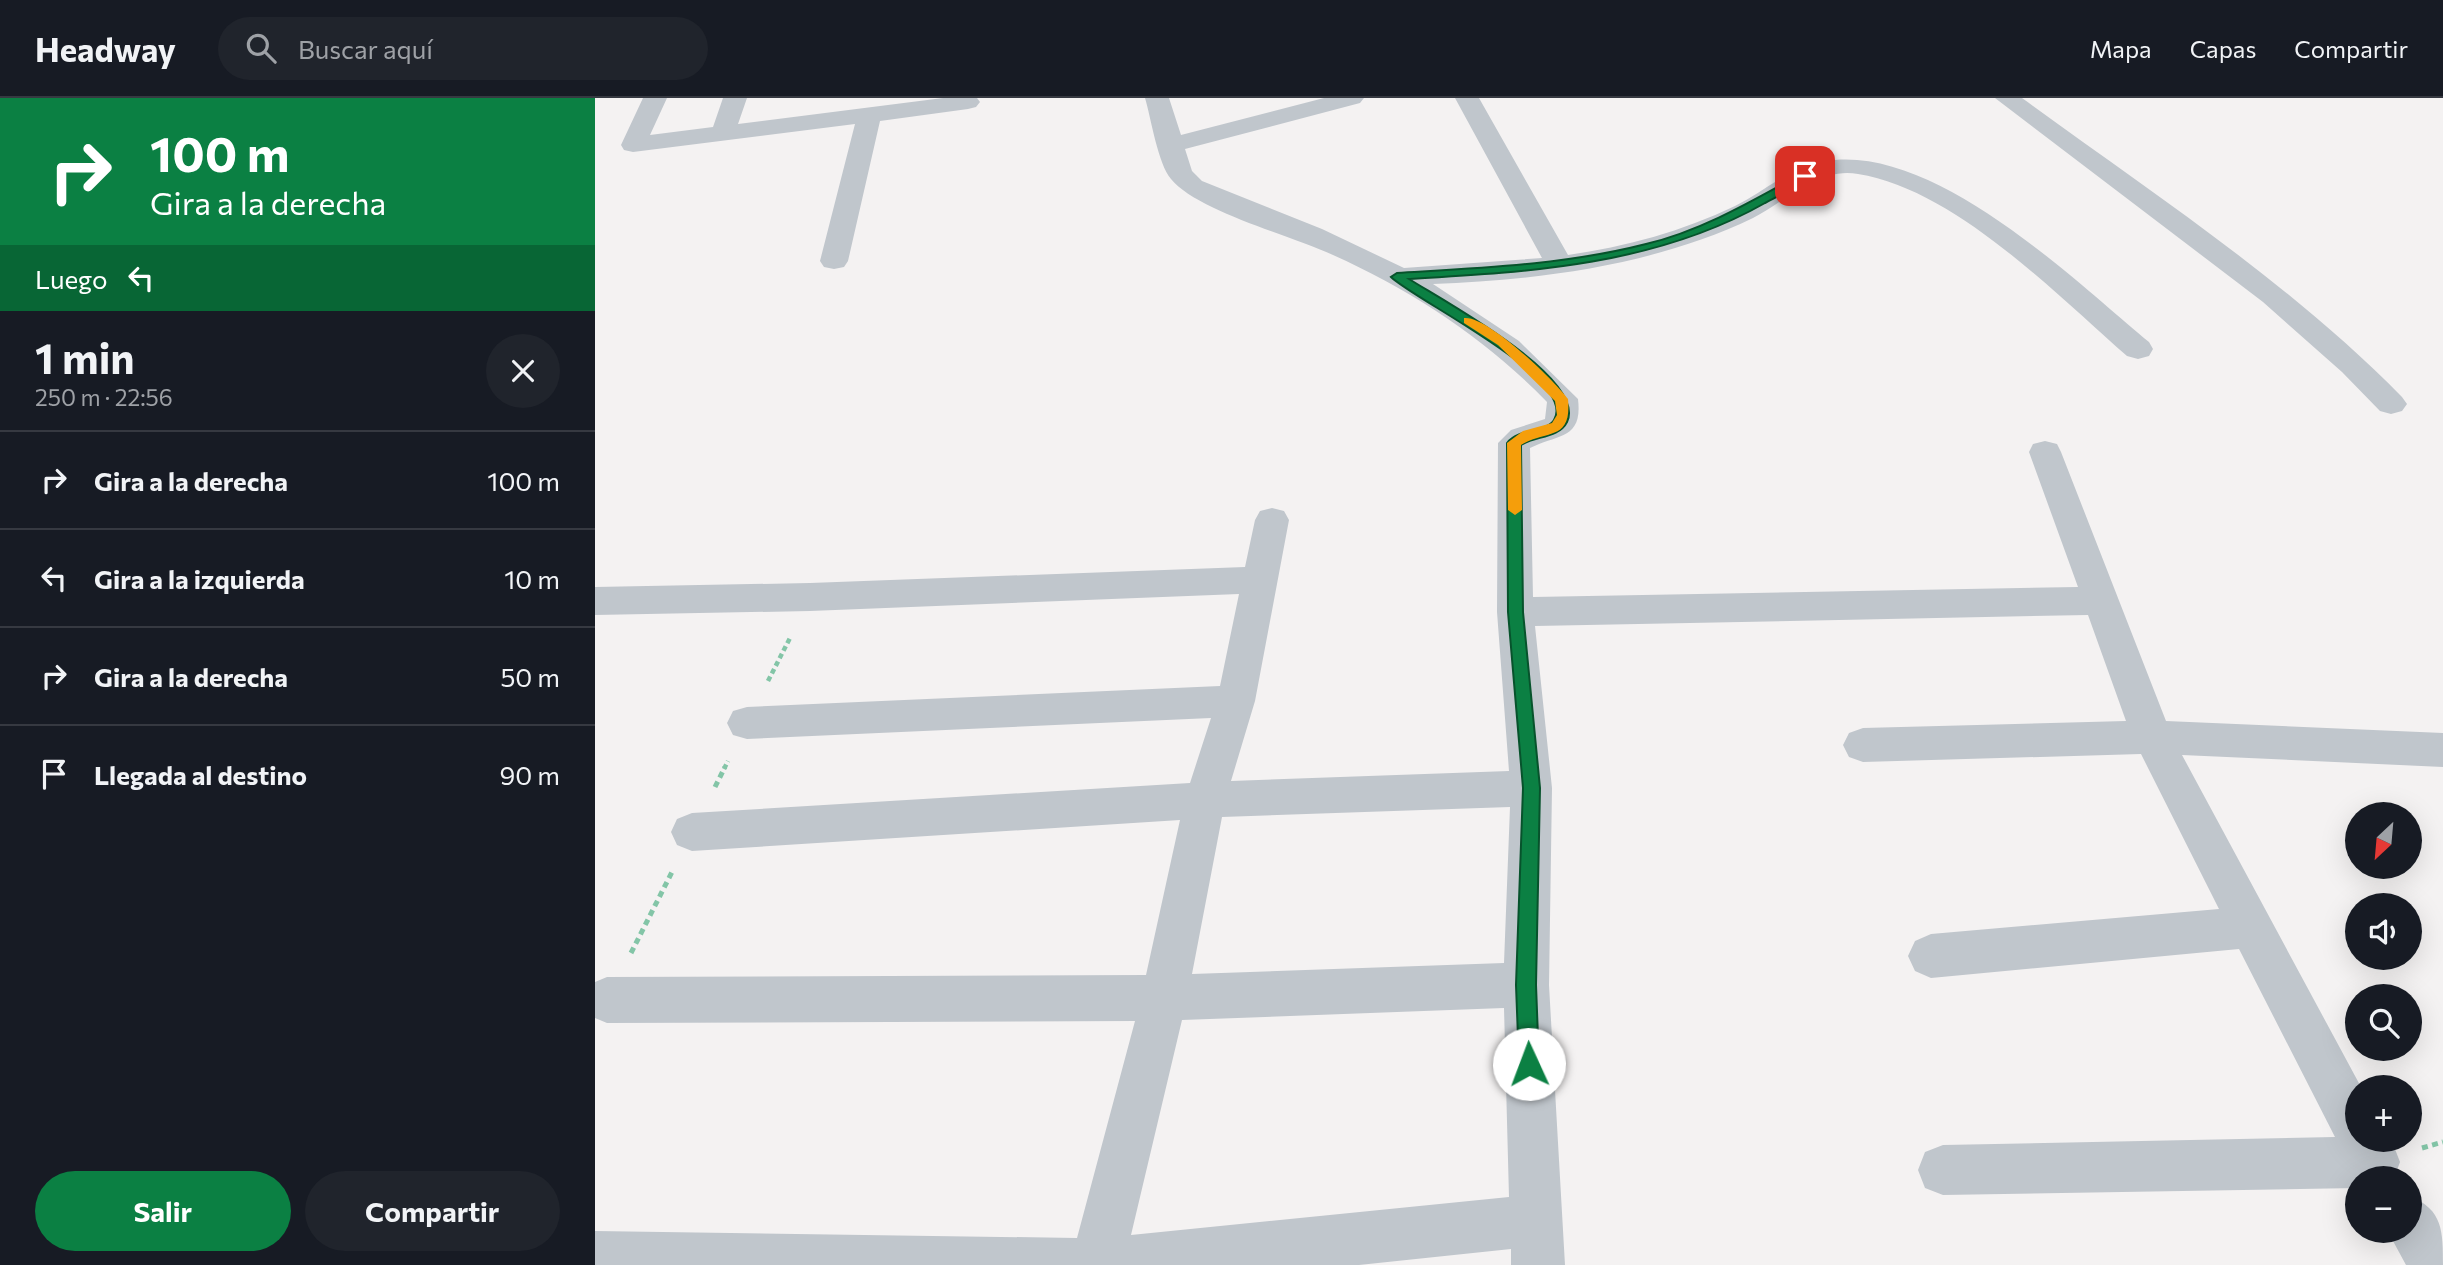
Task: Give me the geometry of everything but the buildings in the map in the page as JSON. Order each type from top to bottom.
[{"type":"street","points":[[655,98],[633,145],[968,103]]},
{"type":"street","points":[[723,133],[735,98]]},
{"type":"street","points":[[595,1258],[1097,1265],[1537,1243],[1526,985],[1531,788],[1515,612],[1514,443],[1528,434],[1547,432],[1558,426],[1563,415],[1562,399],[1503,342],[1397,277],[1313,236],[1193,187],[1180,174],[1157,98]]},
{"type":"street","points":[[1171,145],[1352,98]]},
{"type":"street","points":[[1467,98],[1559,264]]},
{"type":"street","points":[[2007,98],[2273,296],[2333,347],[2391,404]]},
{"type":"street","points":[[834,261],[869,115]]},
{"type":"street","points":[[1397,277],[1492,273],[1650,247],[1741,212],[1819,168],[1857,166],[1914,183],[1987,225],[2138,349]]},
{"type":"street","points":[[2045,452],[2152,737],[2345,1104]]},
{"type":"street","points":[[1097,1265],[1164,998],[1205,800],[1236,701],[1272,520]]},
{"type":"street","points":[[595,601],[810,597],[1260,580]]},
{"type":"street","points":[[1515,612],[2102,601]]},
{"type":"street","points":[[747,723],[1236,701]]},
{"type":"street","points":[[1863,745],[2152,737],[2443,750]]},
{"type":"street","points":[[692,832],[1205,800],[1531,788]]},
{"type":"street","points":[[1931,956],[2252,927]]},
{"type":"street","points":[[607,1000],[1164,998],[1526,985]]},
{"type":"street","points":[[1943,1170],[2370,1152]]},
{"type":"street","points":[[2422,1243],[2435,1265]]},
{"type":"slow traffic","points":[[1468,321],[1503,342],[1539,374],[1562,399],[1564,407],[1562,421],[1553,430],[1528,434],[1514,443],[1515,510]]},
{"type":"route","points":[[1529,1064],[1526,985],[1531,788],[1515,612],[1514,443],[1528,434],[1553,430],[1562,421],[1564,407],[1562,399],[1539,374],[1503,342],[1397,277],[1538,268],[1650,247],[1698,231],[1741,212],[1776,195],[1805,176]]}]
